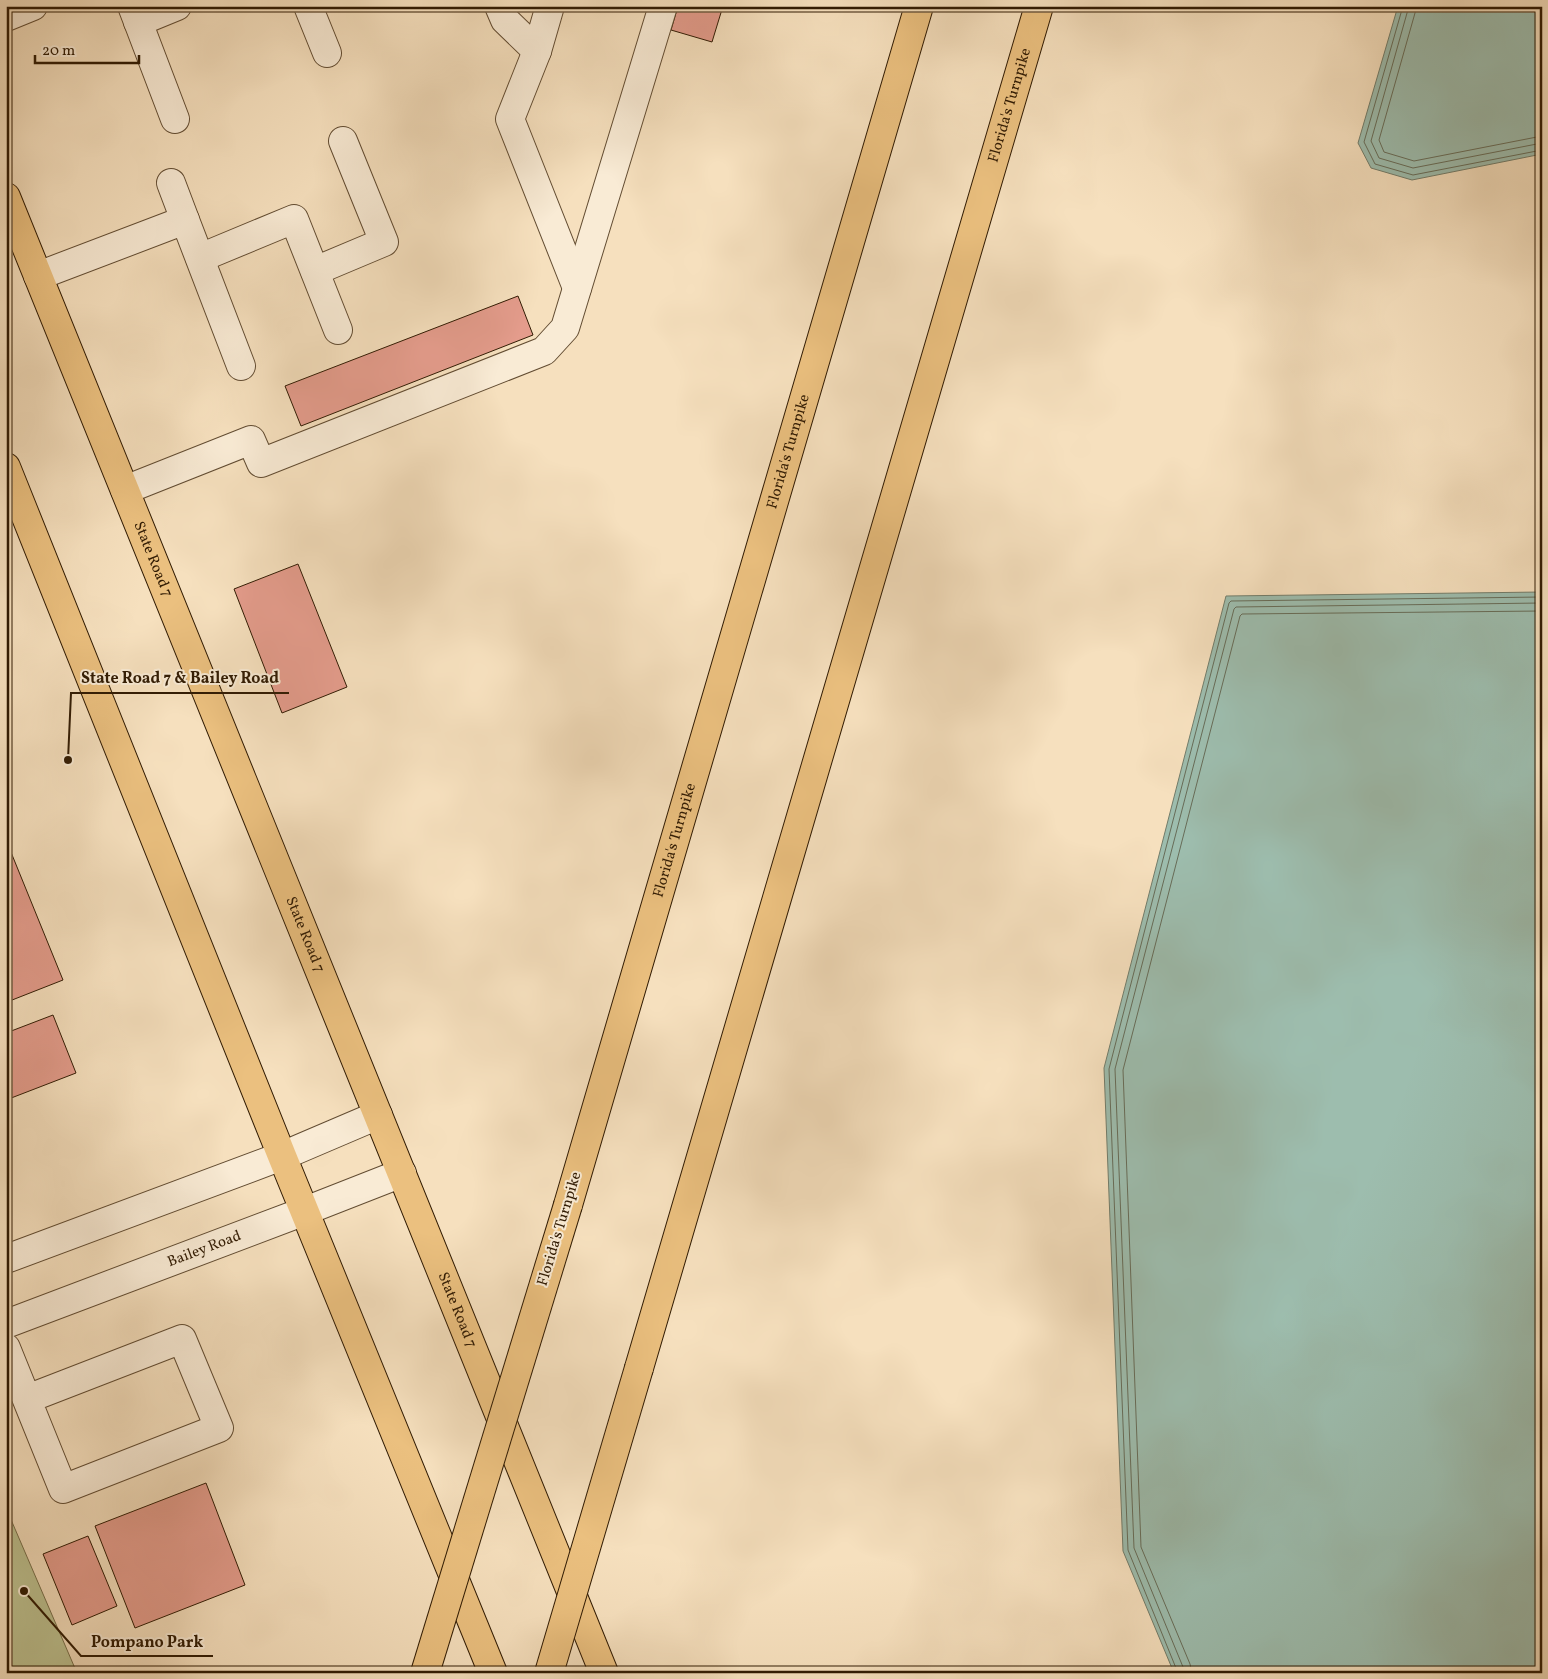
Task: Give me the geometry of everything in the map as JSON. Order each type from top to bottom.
[{"type":"main road","name":"Florida's Turnpike","points":[[424,1673],[568,1205],[919,6]]},
{"type":"main road","name":"Florida's Turnpike","points":[[549,1673],[1039,6]]},
{"type":"main road","name":"State Road 7","points":[[6,197],[604,1673]]},
{"type":"main road","points":[[6,466],[282,1156],[493,1673]]},
{"type":"street","points":[[6,16],[33,6]]},
{"type":"street","points":[[175,118],[135,14],[177,6]]},
{"type":"street","points":[[308,6],[327,53]]},
{"type":"street","points":[[499,6],[505,20],[537,51]]},
{"type":"street","points":[[550,6],[537,51],[510,120],[577,288]]},
{"type":"street","points":[[125,490],[251,440],[261,463],[544,351],[565,328],[663,6]]},
{"type":"street","points":[[315,271],[384,242],[343,141]]},
{"type":"street","points":[[171,183],[242,366]]},
{"type":"street","points":[[200,258],[294,219],[338,330]]},
{"type":"street","points":[[38,276],[185,220]]},
{"type":"street","points":[[6,1259],[282,1156],[378,1115]]},
{"type":"street","name":"Bailey Road","points":[[6,1324],[402,1173]]},
{"type":"street","points":[[6,1348],[63,1489],[219,1428],[182,1339],[27,1398]]},
{"type":"green space","points":[[6,1508],[77,1673],[6,1673]]},
{"type":"water","points":[[1398,6],[1542,6],[1542,154],[1412,180],[1371,168],[1358,143]]},
{"type":"water","points":[[1542,592],[1542,1673],[1174,1673],[1123,1551],[1104,1068],[1226,596]]},
{"type":"building","points":[[678,6],[723,6],[712,42],[671,30]]},
{"type":"building","points":[[518,296],[533,335],[301,426],[285,386]]},
{"type":"building","points":[[298,564],[347,687],[282,713],[234,589]]},
{"type":"building","points":[[6,840],[63,980],[7,1002],[6,1000]]},
{"type":"building","points":[[53,1015],[76,1073],[6,1100],[6,1033]]},
{"type":"building","points":[[206,1483],[245,1585],[135,1628],[95,1526]]},
{"type":"building","points":[[88,1536],[117,1606],[72,1625],[43,1554]]},
{"type":"place","name":"State Road 7 & Bailey Road","points":[[68,760]]},
{"type":"place","name":"Pompano Park","points":[[24,1591]]}]
